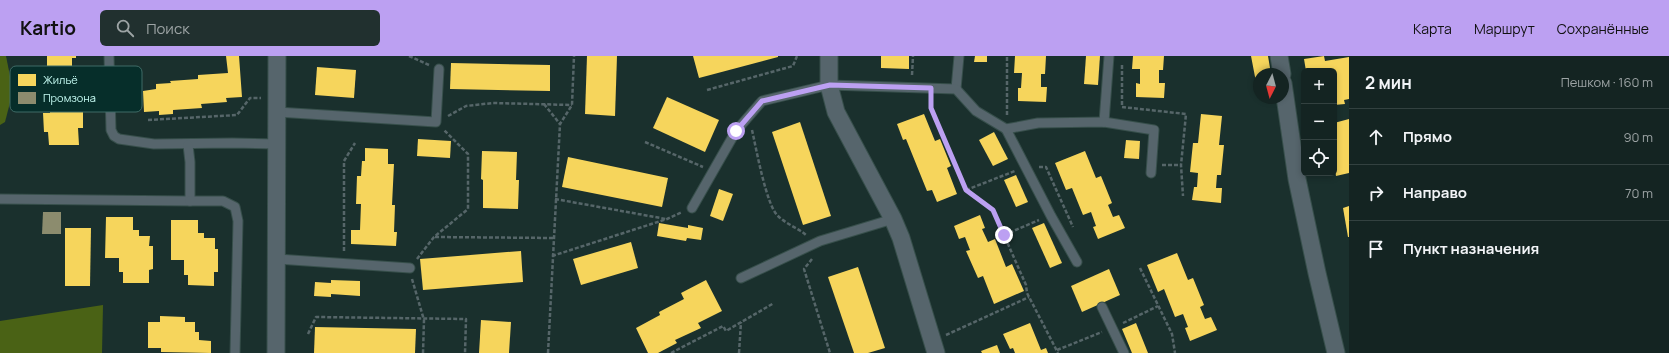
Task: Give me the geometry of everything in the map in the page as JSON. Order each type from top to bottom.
[{"type":"street","points":[[276,353],[277,56]]},
{"type":"street","points":[[829,56],[832,99],[843,126],[893,219],[901,238],[933,346]]},
{"type":"street","points":[[1279,56],[1281,68]]},
{"type":"street","points":[[1286,104],[1297,179],[1336,353]]},
{"type":"lane","points":[[109,56],[109,66]]},
{"type":"lane","points":[[956,89],[959,56]]},
{"type":"lane","points":[[1104,122],[1110,56]]},
{"type":"lane","points":[[277,105],[436,122],[438,69]]},
{"type":"lane","points":[[692,208],[736,131],[762,101],[830,85],[956,89],[976,111],[1006,130],[1077,262]]},
{"type":"lane","points":[[111,112],[111,130],[114,136],[119,139],[154,144],[276,144]]},
{"type":"lane","points":[[1006,130],[1038,123],[1104,122],[1154,130],[1151,169]]},
{"type":"lane","points":[[188,145],[190,162],[190,201]]},
{"type":"lane","points":[[0,199],[223,201],[235,207],[238,221],[235,353]]},
{"type":"lane","points":[[741,278],[820,241],[893,219]]},
{"type":"lane","points":[[277,259],[410,268]]},
{"type":"lane","points":[[1102,307],[1124,353]]},
{"type":"path","points":[[409,56],[438,69]]},
{"type":"path","points":[[548,353],[560,124],[572,105],[574,56]]},
{"type":"path","points":[[707,90],[793,66],[797,56]]},
{"type":"path","points":[[912,88],[913,56]]},
{"type":"path","points":[[1006,130],[1008,56]]},
{"type":"path","points":[[931,88],[931,108],[966,190],[993,210],[1026,286],[1027,293],[1058,353]]},
{"type":"path","points":[[148,120],[237,115],[250,98],[277,105]]},
{"type":"path","points":[[423,353],[424,320],[410,268],[434,237],[468,209],[468,154],[436,122],[466,106],[493,103],[572,105]]},
{"type":"path","points":[[544,104],[560,124]]},
{"type":"path","points":[[749,116],[768,196],[777,216],[803,232],[807,236],[811,246],[814,256],[804,269],[830,353]]},
{"type":"path","points":[[645,142],[713,172]]},
{"type":"path","points":[[344,264],[344,161],[355,143]]},
{"type":"path","points":[[1151,169],[1181,166]]},
{"type":"path","points":[[966,190],[1026,167]]},
{"type":"path","points":[[555,199],[667,219]]},
{"type":"path","points":[[552,256],[667,219],[692,208]]},
{"type":"path","points":[[1004,235],[1051,216]]},
{"type":"path","points":[[434,237],[553,238]]},
{"type":"path","points":[[1140,268],[1172,334],[1175,353]]},
{"type":"path","points":[[933,346],[952,333],[1029,297]]},
{"type":"path","points":[[671,353],[723,326],[726,331],[774,303]]},
{"type":"path","points":[[308,334],[316,317],[424,320],[466,319],[465,353]]},
{"type":"path","points":[[739,353],[741,322]]},
{"type":"green space","points":[[0,56],[6,56],[10,76],[10,103],[5,122],[0,125]]},
{"type":"green space","points":[[103,305],[102,353],[0,353],[0,321]]},
{"type":"building: Жильё","points":[[47,56],[76,56],[76,58],[72,58],[72,66],[47,66]]},
{"type":"building: Жильё","points":[[226,56],[239,56],[242,97],[226,98],[227,102],[201,104],[202,108],[173,110],[173,114],[159,115],[159,111],[144,112],[143,91],[156,89],[156,84],[171,83],[170,81],[198,79],[198,75],[228,73]]},
{"type":"building: Жильё","points":[[587,56],[617,56],[615,116],[585,114]]},
{"type":"building: Жильё","points":[[693,56],[778,56],[778,57],[699,78]]},
{"type":"building: Жильё","points":[[881,56],[909,56],[909,69],[881,68]]},
{"type":"building: Жильё","points":[[975,56],[987,56],[987,62],[974,62]]},
{"type":"building: Жильё","points":[[1015,56],[1046,56],[1045,74],[1041,74],[1041,87],[1047,87],[1046,102],[1018,101],[1018,88],[1021,88],[1022,73],[1014,73]]},
{"type":"building: Жильё","points":[[1086,56],[1100,56],[1098,85],[1084,84]]},
{"type":"building: Жильё","points":[[1133,56],[1164,56],[1163,70],[1159,70],[1159,83],[1165,83],[1164,98],[1136,97],[1136,83],[1140,84],[1140,69],[1132,69]]},
{"type":"building: Жильё","points":[[1251,56],[1268,56],[1270,68],[1253,68]]},
{"type":"building: Жильё","points":[[1324,56],[1325,61],[1349,57],[1349,99],[1344,100],[1345,104],[1337,105],[1337,68],[1306,68],[1304,59]]},
{"type":"building: Жильё","points":[[451,63],[550,65],[550,91],[450,89]]},
{"type":"building: Жильё","points":[[317,67],[356,70],[354,98],[315,95]]},
{"type":"building: Жильё","points":[[667,97],[719,120],[705,152],[653,128]]},
{"type":"building: Жильё","points":[[83,112],[83,128],[78,128],[79,145],[49,145],[48,132],[44,132],[43,113]]},
{"type":"building: Жильё","points":[[924,114],[935,141],[940,139],[951,166],[947,168],[957,194],[937,202],[932,190],[927,191],[906,139],[903,140],[897,124]]},
{"type":"building: Жильё","points":[[1201,114],[1222,116],[1219,145],[1224,145],[1221,175],[1217,175],[1216,188],[1222,188],[1221,203],[1192,200],[1194,187],[1197,187],[1198,173],[1190,172],[1193,143],[1198,143]]},
{"type":"building: Жильё","points":[[1349,119],[1349,173],[1337,176],[1337,140],[1337,122]]},
{"type":"building: Жильё","points":[[800,122],[831,216],[803,225],[772,132]]},
{"type":"building: Жильё","points":[[994,132],[1008,159],[993,166],[979,140]]},
{"type":"building: Жильё","points":[[418,139],[451,141],[450,158],[417,156]]},
{"type":"building: Жильё","points":[[1126,140],[1140,141],[1139,159],[1124,158]]},
{"type":"building: Жильё","points":[[365,148],[388,149],[388,164],[394,164],[392,205],[395,205],[394,232],[397,232],[396,246],[351,244],[351,230],[360,230],[361,204],[356,204],[357,176],[361,176],[362,161],[365,161]]},
{"type":"building: Жильё","points":[[482,151],[517,152],[516,180],[519,180],[518,209],[483,208],[483,180],[481,179]]},
{"type":"building: Жильё","points":[[1085,151],[1096,178],[1101,176],[1112,203],[1108,205],[1113,217],[1119,215],[1125,228],[1098,239],[1093,227],[1096,226],[1091,212],[1083,215],[1072,188],[1066,190],[1055,163]]},
{"type":"building: Жильё","points":[[568,157],[668,178],[662,207],[562,187]]},
{"type":"building: Жильё","points":[[1016,175],[1028,202],[1016,207],[1004,180]]},
{"type":"building: Жильё","points":[[719,189],[733,194],[723,221],[710,216]]},
{"type":"building: Жильё","points":[[1349,206],[1349,237],[1348,237],[1343,208]]},
{"type":"building: Жильё","points":[[980,215],[985,228],[982,229],[988,242],[995,239],[1006,267],[1012,264],[1024,291],[994,304],[983,276],[978,278],[966,251],[970,250],[965,237],[959,239],[954,226]]},
{"type":"building: Жильё","points":[[106,217],[133,217],[133,230],[139,230],[139,236],[150,236],[149,246],[153,246],[153,269],[149,270],[149,283],[123,283],[123,272],[119,272],[119,258],[105,258]]},
{"type":"building: Жильё","points":[[171,220],[198,220],[198,233],[204,233],[204,238],[215,238],[215,249],[218,249],[218,272],[214,272],[214,286],[188,285],[188,275],[184,275],[184,260],[171,260]]},
{"type":"building: Жильё","points":[[659,223],[688,228],[688,225],[703,228],[701,240],[687,238],[686,241],[657,236]]},
{"type":"building: Жильё","points":[[1044,223],[1062,263],[1050,268],[1032,228]]},
{"type":"building: Жильё","points":[[65,228],[91,228],[90,286],[65,286]]},
{"type":"building: Жильё","points":[[631,242],[638,268],[581,285],[573,259]]},
{"type":"building: Жильё","points":[[521,251],[523,282],[423,290],[420,259]]},
{"type":"building: Жильё","points":[[1177,253],[1188,280],[1193,278],[1204,305],[1200,307],[1205,319],[1211,317],[1217,330],[1190,341],[1185,328],[1188,327],[1183,314],[1175,317],[1164,289],[1158,292],[1147,265]]},
{"type":"building: Жильё","points":[[858,267],[885,348],[868,353],[854,353],[828,277]]},
{"type":"building: Жильё","points":[[1109,269],[1120,295],[1082,312],[1071,286]]},
{"type":"building: Жильё","points":[[331,280],[360,281],[360,296],[331,294],[331,297],[314,296],[315,282],[331,283]]},
{"type":"building: Жильё","points":[[706,280],[722,311],[698,323],[701,328],[675,340],[677,343],[658,353],[648,353],[636,328],[660,315],[659,312],[684,299],[681,293]]},
{"type":"building: Жильё","points":[[160,316],[185,317],[185,322],[195,322],[195,332],[199,332],[199,340],[211,341],[211,353],[161,352],[161,348],[148,348],[148,322],[160,322]]},
{"type":"building: Жильё","points":[[481,320],[511,322],[509,353],[479,353]]},
{"type":"building: Жильё","points":[[1030,323],[1041,350],[1046,348],[1048,353],[1015,353],[1013,348],[1010,349],[1003,334]]},
{"type":"building: Жильё","points":[[1136,323],[1148,353],[1132,353],[1122,329]]},
{"type":"building: Жильё","points":[[315,327],[416,329],[415,353],[314,353]]},
{"type":"building: Жильё","points":[[997,345],[1000,353],[982,353],[981,351]]},
{"type":"building: Промзона","points":[[43,212],[61,212],[61,234],[42,234]]},
{"type":"route","points":[[736,131],[762,101],[830,85],[931,88],[931,108],[966,190],[993,210],[1004,235]]}]
